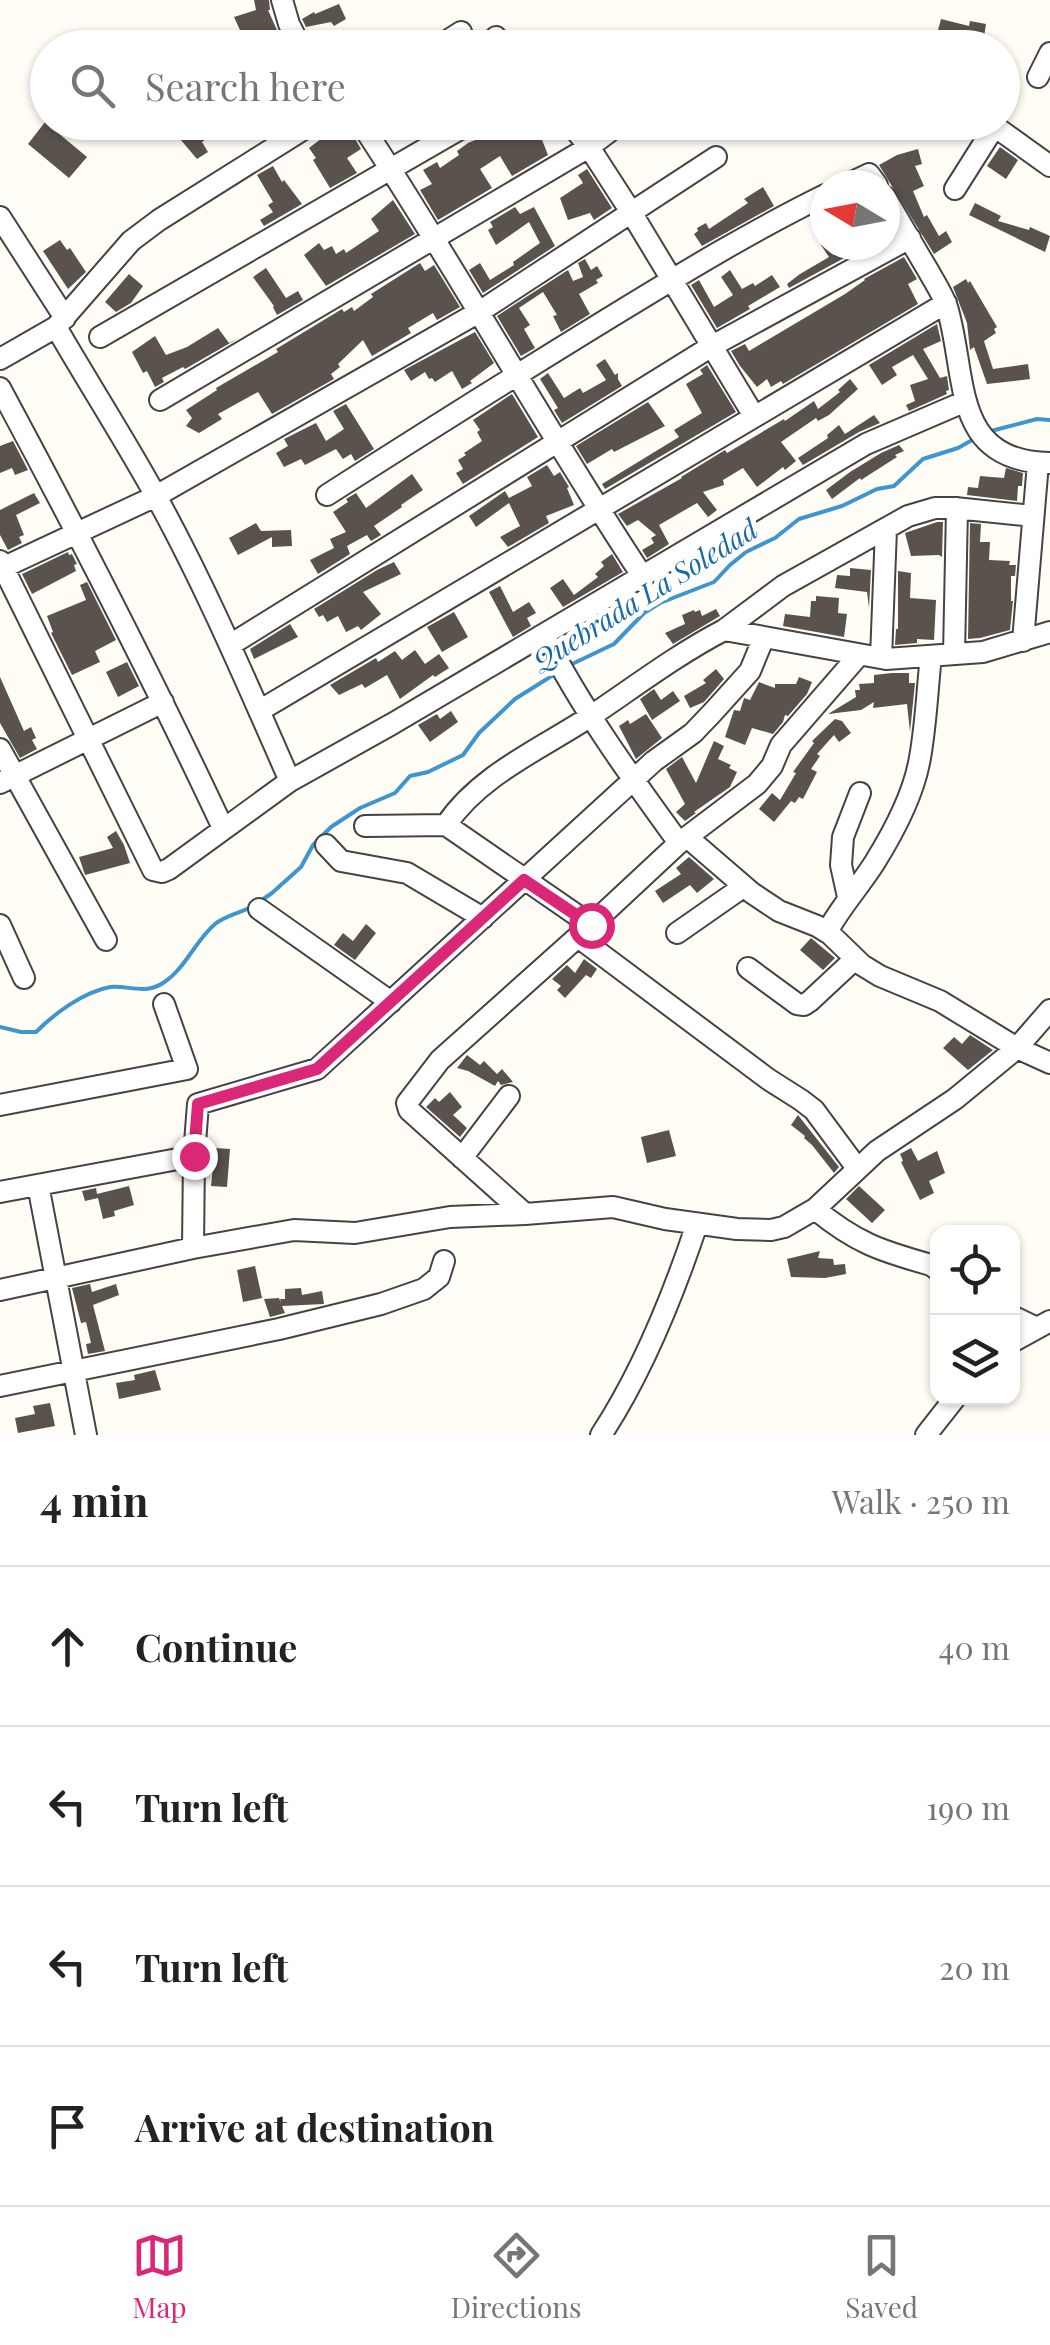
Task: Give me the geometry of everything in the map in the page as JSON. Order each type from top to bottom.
[{"type":"street","points":[[282,0],[292,30]]},
{"type":"street","points":[[1038,77],[1050,53]]},
{"type":"street","points":[[0,359],[60,323],[131,241],[286,140]]},
{"type":"street","points":[[372,140],[643,577]]},
{"type":"street","points":[[100,337],[442,140]]},
{"type":"street","points":[[583,140],[673,279],[754,416]]},
{"type":"street","points":[[160,400],[598,140]]},
{"type":"street","points":[[955,189],[985,140]]},
{"type":"street","points":[[1014,140],[1050,166]]},
{"type":"street","points":[[716,157],[479,312],[156,496],[1,566],[153,870],[169,870],[290,781],[866,444],[966,400]]},
{"type":"street","points":[[327,495],[673,279],[810,202]]},
{"type":"street","points":[[0,217],[156,496],[230,645],[290,781]]},
{"type":"street","points":[[900,222],[946,303],[966,400],[980,434],[999,452],[1044,463],[1034,516],[1023,640]]},
{"type":"street","points":[[230,645],[712,346],[910,238]]},
{"type":"street","points":[[259,711],[946,303]]},
{"type":"street","points":[[0,388],[78,532],[223,828]]},
{"type":"street","points":[[446,824],[481,785],[592,716],[690,648],[724,630],[783,586],[908,516],[935,508],[957,508],[1034,516]]},
{"type":"street","points":[[954,654],[957,508]]},
{"type":"street","points":[[525,1214],[409,1110],[411,1095],[440,1060],[683,840],[757,784],[772,766],[781,746],[870,656],[886,529]]},
{"type":"street","points":[[724,630],[870,656],[983,652],[1050,632]]},
{"type":"street","points":[[544,635],[633,780],[683,840],[779,911],[827,932],[880,976],[940,1002],[1050,1063]]},
{"type":"street","points":[[198,1104],[317,1069],[654,761],[694,733],[750,671],[764,637]]},
{"type":"street","points":[[827,932],[874,864],[913,784],[931,656]]},
{"type":"street","points":[[6,780],[164,702]]},
{"type":"street","points":[[0,749],[6,780],[106,940]]},
{"type":"street","points":[[848,897],[840,865],[843,838],[860,793]]},
{"type":"street","points":[[364,826],[446,824],[524,880],[768,1079],[814,1110],[857,1168]]},
{"type":"street","points":[[326,845],[341,861],[407,873],[483,918]]},
{"type":"street","points":[[677,933],[743,886]]},
{"type":"street","points":[[260,909],[391,1002]]},
{"type":"street","points":[[0,925],[24,978]]},
{"type":"street","points":[[748,968],[797,1004],[804,1004],[856,959]]},
{"type":"street","points":[[164,1004],[198,1104],[193,1248]]},
{"type":"street","points":[[0,1290],[294,1230],[356,1232],[450,1218],[612,1207],[697,1224],[771,1230],[784,1227],[815,1209],[897,1136],[955,1099],[1018,1048],[1050,1010]]},
{"type":"street","points":[[0,1105],[186,1068]]},
{"type":"street","points":[[462,1158],[509,1096]]},
{"type":"street","points":[[0,1192],[194,1156]]},
{"type":"street","points":[[38,1184],[86,1435]]},
{"type":"street","points":[[815,1209],[844,1232],[880,1250],[930,1265]]},
{"type":"street","points":[[601,1435],[632,1381],[678,1282],[697,1224]]},
{"type":"street","points":[[0,1386],[381,1304],[424,1289],[439,1277],[444,1260]]},
{"type":"street","points":[[1020,1338],[1044,1325]]},
{"type":"street","points":[[926,1435],[950,1405]]},
{"type":"building","points":[[254,0],[269,0],[268,10],[277,30],[240,30],[234,17],[256,10]]},
{"type":"building","points":[[339,4],[346,19],[334,26],[331,22],[306,27],[302,19]]},
{"type":"building","points":[[941,19],[969,26],[970,21],[986,24],[985,30],[938,30]]},
{"type":"building","points":[[31,140],[67,140],[87,157],[69,178],[28,144]]},
{"type":"building","points":[[181,140],[205,140],[202,142],[208,152],[197,159]]},
{"type":"building","points":[[319,140],[356,140],[361,149],[347,158],[357,173],[330,188],[309,148]]},
{"type":"building","points":[[542,140],[548,155],[512,176],[500,156],[480,169],[492,188],[438,220],[420,190],[432,184],[423,170],[437,162],[440,168],[468,143]]},
{"type":"building","points":[[1000,147],[1018,160],[1006,179],[987,166]]},
{"type":"building","points":[[918,149],[922,164],[915,166],[924,186],[913,191],[924,217],[927,215],[939,236],[946,231],[952,242],[934,254],[900,199],[900,170],[882,170],[879,165]]},
{"type":"building","points":[[273,166],[302,204],[264,226],[260,220],[273,212],[268,205],[273,202],[257,175]]},
{"type":"building","points":[[587,169],[612,208],[594,220],[590,213],[568,220],[560,198],[583,183],[578,175]]},
{"type":"building","points":[[763,187],[774,206],[702,246],[694,234],[697,228],[706,223],[709,229],[748,203],[744,199]]},
{"type":"building","points":[[393,200],[415,234],[326,286],[304,255],[319,243],[324,250],[332,246],[336,254],[344,249],[346,253],[379,231],[371,219]]},
{"type":"building","points":[[975,203],[1001,216],[998,221],[1029,230],[1030,227],[1050,236],[1045,252],[969,215]]},
{"type":"building","points":[[515,207],[520,214],[534,207],[555,246],[483,293],[469,270],[480,263],[490,280],[540,243],[529,222],[496,245],[488,230],[493,227],[490,222]]},
{"type":"building","points":[[60,240],[86,272],[68,289],[43,251]]},
{"type":"building","points":[[904,257],[917,279],[908,284],[918,304],[783,384],[781,381],[771,387],[767,379],[757,387],[740,366],[731,351],[745,344],[749,351]]},
{"type":"building","points":[[585,259],[591,270],[597,266],[603,276],[579,294],[590,314],[561,332],[553,316],[557,315],[543,292],[519,308],[530,325],[524,329],[535,348],[521,356],[497,316],[568,270],[573,281],[583,277],[578,263]]},
{"type":"building","points":[[824,260],[840,260],[789,288],[787,284]]},
{"type":"building","points":[[420,263],[425,271],[434,265],[460,307],[437,320],[433,313],[408,328],[411,333],[372,356],[363,340],[338,364],[340,367],[331,374],[334,379],[272,414],[258,392],[218,414],[222,419],[199,433],[186,426],[192,418],[186,410],[216,388],[342,309],[344,312],[352,307],[354,311],[373,297],[371,294]]},
{"type":"building","points":[[266,268],[286,298],[298,291],[303,300],[277,315],[253,277]]},
{"type":"building","points":[[730,270],[742,289],[772,275],[780,287],[717,328],[691,285],[699,280],[714,307],[733,295],[721,277]]},
{"type":"building","points":[[129,274],[143,286],[131,303],[116,312],[105,302]]},
{"type":"building","points":[[966,279],[997,327],[996,333],[984,341],[993,369],[1028,364],[1030,379],[987,384],[974,347],[970,350],[967,323],[953,287]]},
{"type":"building","points":[[937,324],[941,341],[923,349],[940,378],[947,376],[949,390],[909,411],[906,405],[915,401],[910,385],[928,379],[913,355],[892,367],[897,375],[882,385],[869,365]]},
{"type":"building","points":[[218,328],[229,343],[239,338],[162,378],[164,382],[155,387],[132,352],[155,336],[166,355]]},
{"type":"building","points":[[475,332],[494,363],[472,383],[462,389],[452,371],[435,382],[425,372],[411,381],[404,370]]},
{"type":"building","points":[[605,359],[615,375],[618,373],[622,386],[562,423],[554,410],[558,408],[540,379],[548,373],[564,398],[580,388],[583,393],[606,380],[596,365]]},
{"type":"building","points":[[707,365],[736,412],[605,489],[602,484],[679,437],[674,430],[702,413],[686,384],[703,374],[700,370]]},
{"type":"building","points":[[850,379],[858,389],[829,415],[818,421],[816,418],[781,442],[796,461],[757,487],[743,468],[723,480],[724,485],[703,492],[717,510],[708,517],[697,503],[659,525],[669,544],[647,558],[642,550],[654,543],[651,538],[656,535],[638,520],[627,526],[618,514],[814,401],[818,409]]},
{"type":"building","points":[[512,394],[538,437],[463,484],[456,473],[463,469],[458,460],[482,441],[473,420]]},
{"type":"building","points":[[648,402],[665,426],[587,464],[576,446]]},
{"type":"building","points":[[346,404],[374,449],[355,461],[351,454],[343,459],[336,449],[305,465],[301,459],[284,467],[276,453],[288,446],[284,439],[316,423],[326,441],[344,429],[333,411]]},
{"type":"building","points":[[874,415],[880,423],[803,465],[798,458],[828,438],[839,425],[845,434]]},
{"type":"building","points":[[13,441],[28,470],[15,475],[12,468],[0,473],[0,446]]},
{"type":"building","points":[[899,445],[904,451],[897,457],[832,499],[826,490]]},
{"type":"building","points":[[547,465],[554,476],[560,472],[574,505],[546,516],[549,523],[508,547],[500,537],[520,526],[509,503],[476,527],[469,516],[505,491],[509,498],[532,486],[527,477]]},
{"type":"building","points":[[1006,468],[1023,473],[1017,501],[967,495],[968,487],[978,488],[980,476],[1004,478]]},
{"type":"building","points":[[412,474],[423,490],[374,526],[381,535],[371,541],[367,535],[347,546],[350,554],[318,574],[310,560],[334,548],[330,539],[346,532],[333,512],[356,493],[366,508]]},
{"type":"building","points":[[34,493],[40,503],[16,515],[24,535],[19,537],[22,543],[8,550],[0,535],[0,510]]},
{"type":"building","points":[[943,522],[942,557],[911,556],[905,533]]},
{"type":"building","points":[[256,523],[261,531],[291,530],[292,546],[272,547],[272,537],[238,555],[229,538]]},
{"type":"building","points":[[970,523],[981,524],[980,542],[990,542],[989,560],[1016,565],[1015,576],[1011,576],[1010,630],[968,639]]},
{"type":"building","points":[[68,552],[77,564],[76,571],[32,594],[22,574]]},
{"type":"building","points":[[612,554],[623,572],[563,607],[550,588],[563,579],[574,595],[598,577],[595,574],[604,566],[601,562]]},
{"type":"building","points":[[394,562],[401,574],[363,592],[381,614],[361,630],[358,626],[346,632],[338,616],[327,622],[323,615],[319,617],[314,609]]},
{"type":"building","points":[[850,568],[871,570],[869,608],[867,592],[835,588],[837,575],[850,576]]},
{"type":"building","points":[[898,571],[911,573],[910,598],[936,600],[934,640],[917,639],[917,643],[895,645]]},
{"type":"building","points":[[87,582],[116,640],[95,651],[100,662],[72,675],[47,616],[86,600],[80,585]]},
{"type":"building","points":[[500,586],[513,612],[529,602],[536,613],[527,618],[531,626],[513,637],[489,592]]},
{"type":"building","points":[[816,596],[839,598],[838,613],[847,614],[844,637],[783,626],[785,614],[810,617],[811,601],[816,601]]},
{"type":"building","points":[[716,609],[720,616],[673,644],[665,633],[685,624],[682,615],[700,610],[702,616]]},
{"type":"building","points":[[454,612],[468,637],[442,652],[427,627]]},
{"type":"building","points":[[290,624],[298,637],[254,659],[250,649]]},
{"type":"building","points":[[415,650],[425,664],[439,654],[449,668],[400,699],[387,675],[365,688],[362,684],[339,695],[330,685],[376,658],[378,662],[395,651],[402,660]]},
{"type":"building","points":[[127,662],[139,686],[118,697],[106,672]]},
{"type":"building","points":[[716,669],[724,679],[704,702],[690,708],[684,696],[706,683],[703,680]]},
{"type":"building","points":[[909,673],[909,683],[915,683],[910,732],[907,704],[873,708],[874,702],[861,710],[828,714],[856,697],[859,684],[874,683],[874,675]]},
{"type":"building","points":[[0,677],[24,731],[31,727],[36,738],[32,740],[37,749],[20,758],[0,723]]},
{"type":"building","points":[[799,677],[812,682],[807,694],[785,715],[773,734],[752,728],[745,745],[725,737],[734,710],[740,711],[744,698],[750,700],[759,682],[775,688],[775,684],[796,684]]},
{"type":"building","points":[[654,689],[661,700],[673,691],[680,701],[652,720],[640,699]]},
{"type":"building","points":[[451,711],[458,722],[430,742],[418,725],[437,714],[440,719]]},
{"type":"building","points":[[646,714],[662,738],[636,759],[619,726]]},
{"type":"building","points":[[835,719],[842,721],[851,733],[839,742],[834,735],[817,754],[820,756],[811,769],[817,772],[803,799],[791,801],[774,822],[759,809],[772,793],[780,800],[812,741]]},
{"type":"building","points":[[714,741],[724,746],[718,759],[737,772],[730,787],[685,821],[676,812],[685,804],[666,769],[682,757],[696,783]]},
{"type":"building","points":[[116,831],[130,863],[85,875],[79,857],[113,848],[107,837]]},
{"type":"building","points":[[689,857],[714,879],[697,893],[690,885],[663,903],[655,891],[681,874],[676,868]]},
{"type":"building","points":[[366,924],[376,933],[355,960],[334,945],[343,933],[353,941]]},
{"type":"building","points":[[811,938],[835,958],[823,970],[800,950]]},
{"type":"building","points":[[584,959],[597,969],[565,998],[557,990],[561,986],[552,979],[567,965],[575,973]]},
{"type":"building","points":[[970,1035],[993,1050],[968,1070],[943,1048],[954,1037],[962,1044]]},
{"type":"building","points":[[467,1055],[480,1065],[484,1061],[497,1074],[502,1069],[513,1082],[501,1085],[498,1081],[495,1086],[457,1068]]},
{"type":"building","points":[[450,1092],[462,1107],[453,1115],[467,1128],[460,1137],[426,1107]]},
{"type":"building","points":[[798,1115],[839,1167],[834,1173],[805,1136],[791,1125]]},
{"type":"building","points":[[669,1130],[676,1156],[647,1163],[641,1137]]},
{"type":"building","points":[[215,1148],[230,1149],[227,1187],[211,1186]]},
{"type":"building","points":[[911,1148],[918,1161],[937,1151],[945,1173],[929,1181],[934,1193],[920,1200],[901,1162],[900,1154]]},
{"type":"building","points":[[129,1186],[134,1205],[103,1219],[98,1198],[85,1201],[82,1191],[96,1188],[97,1194]]},
{"type":"building","points":[[859,1186],[885,1210],[872,1223],[846,1199]]},
{"type":"building","points":[[820,1251],[818,1258],[833,1259],[834,1265],[845,1264],[846,1274],[791,1277],[787,1259]]},
{"type":"building","points":[[255,1266],[262,1298],[243,1302],[237,1270]]},
{"type":"building","points":[[90,1284],[92,1292],[116,1284],[119,1295],[93,1305],[105,1351],[88,1354],[86,1344],[91,1343],[86,1322],[81,1323],[72,1288]]},
{"type":"building","points":[[301,1288],[302,1295],[322,1291],[324,1304],[282,1306],[285,1313],[270,1317],[264,1299],[279,1298],[281,1303],[285,1289]]},
{"type":"building","points":[[155,1370],[161,1390],[119,1399],[116,1383],[135,1380],[134,1375]]},
{"type":"building","points":[[50,1403],[55,1426],[18,1433],[15,1418],[35,1414],[33,1406]]},
{"type":"waterway","name":"Quebrada La Soledad","points":[[991,431],[1037,419],[1050,420]]},
{"type":"waterway","name":"Quebrada La Soledad","points":[[570,665],[614,644],[644,613],[660,603],[714,582],[746,552],[775,538],[799,519],[894,486],[923,459],[974,439]]},
{"type":"waterway","name":"Quebrada La Soledad","points":[[259,902],[301,867],[313,845],[331,827],[360,808],[395,793],[410,776],[463,755],[479,733],[515,699],[558,672]]},
{"type":"waterway","name":"Quebrada La Soledad","points":[[0,1027],[36,1032],[70,1005],[100,990],[156,987],[178,970],[215,924],[251,907]]},
{"type":"route","points":[[194,1156],[198,1104],[317,1069],[524,880],[591,925]]}]
